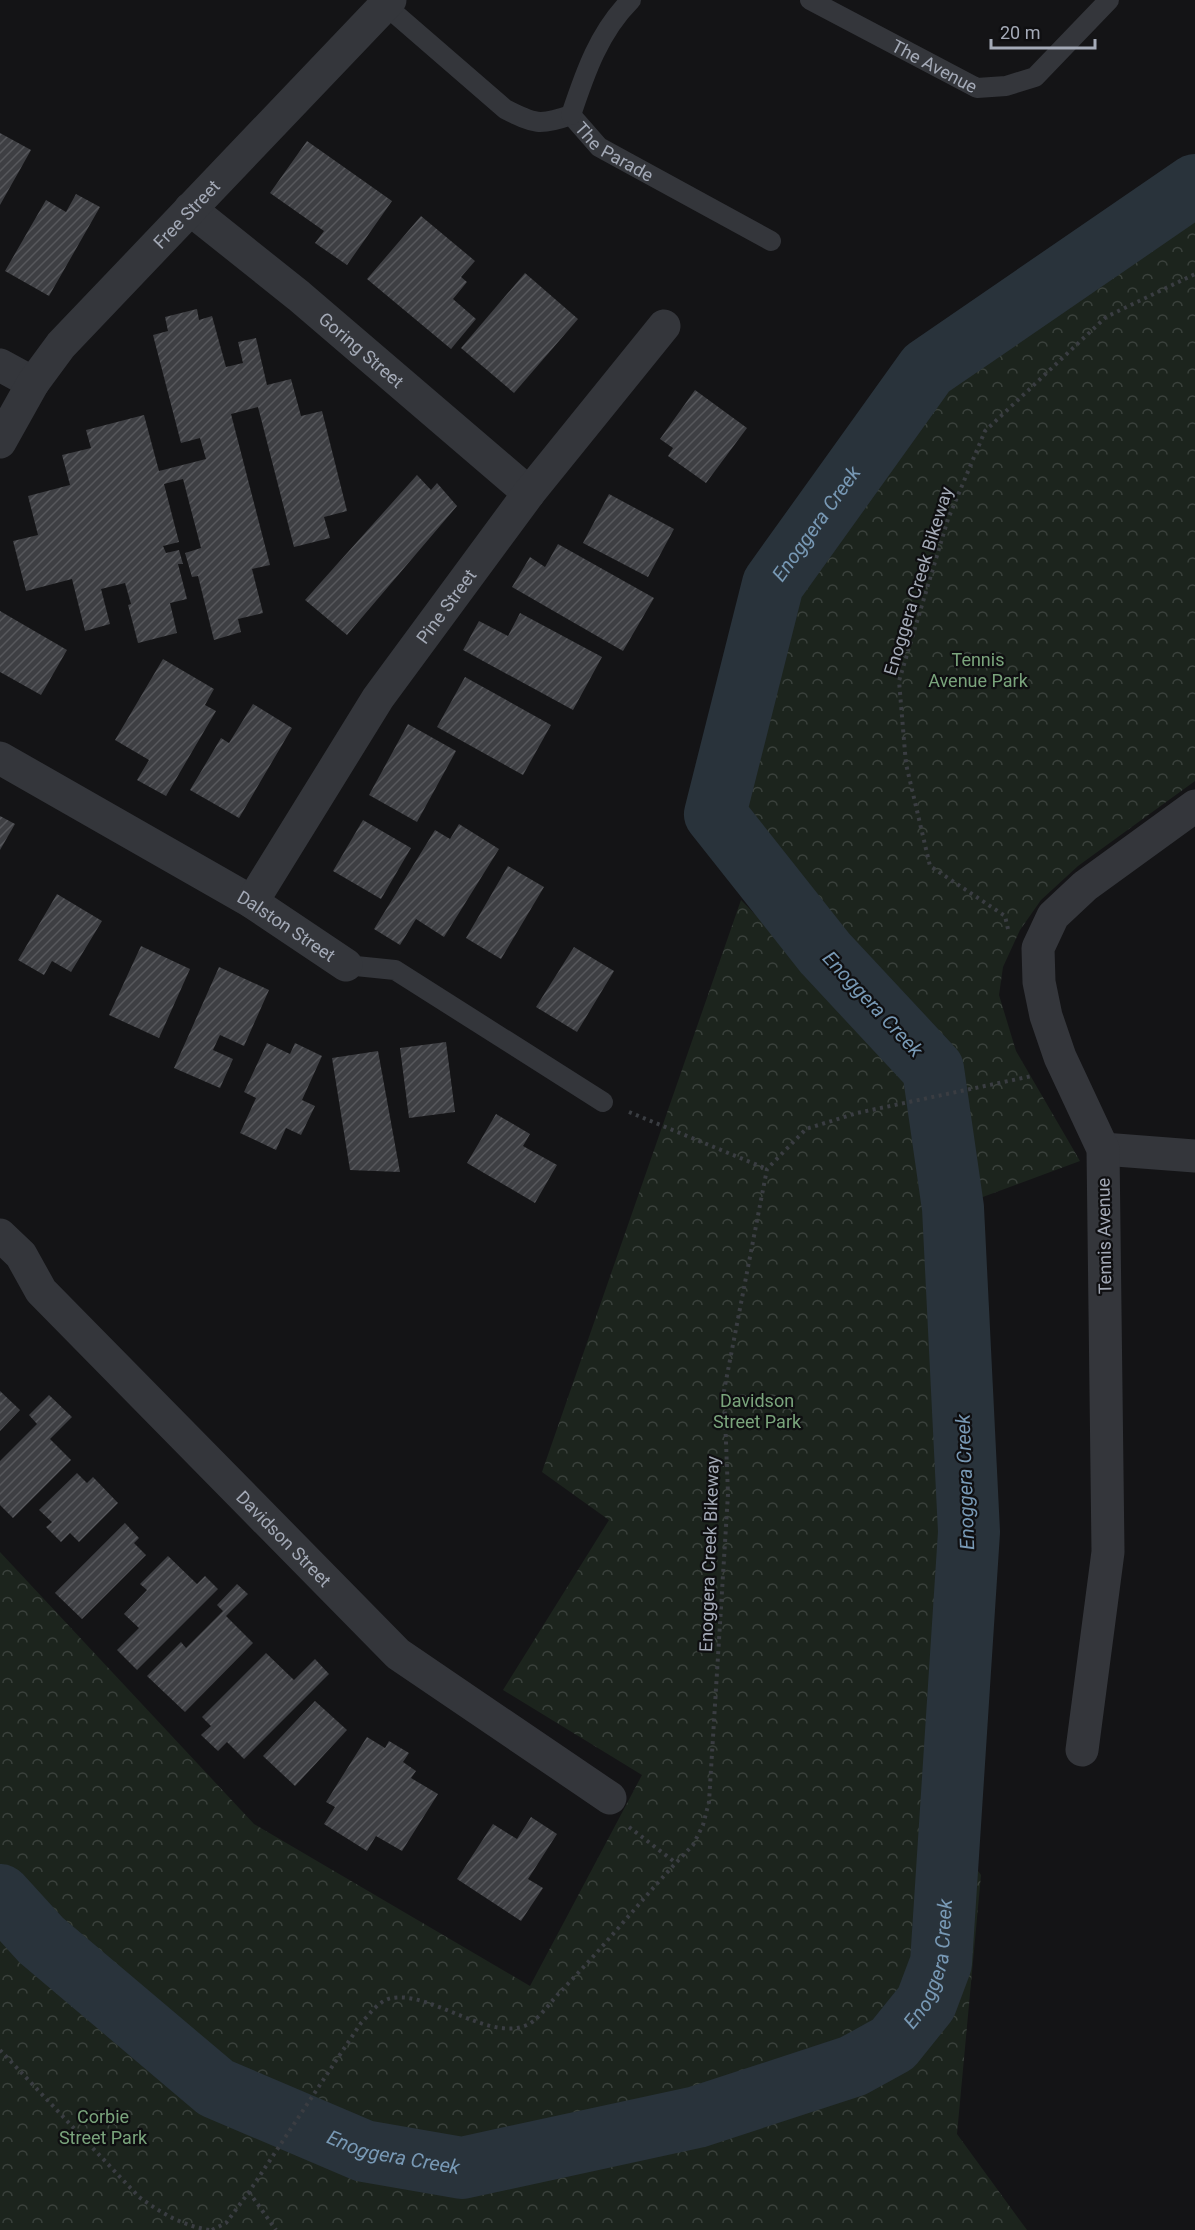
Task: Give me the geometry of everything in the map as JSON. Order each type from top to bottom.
[{"type":"street","name":"Free Street","points":[[0,442],[33,384],[61,345],[388,2]]},
{"type":"street","name":"Goring Street","points":[[190,209],[299,296],[529,493]]},
{"type":"street","name":"Pine Street","points":[[252,902],[378,698],[529,493],[664,326]]},
{"type":"street","points":[[0,365],[33,384]]},
{"type":"street","name":"Dalston Street","points":[[0,758],[252,902],[346,965]]},
{"type":"street","name":"Tennis Avenue","points":[[1082,1750],[1108,1552],[1103,1149],[1060,1057],[1046,1016],[1039,981],[1038,948],[1053,916],[1084,886],[1195,806]]},
{"type":"street","points":[[1103,1149],[1195,1156]]},
{"type":"street","name":"Davidson Street","points":[[0,1235],[21,1255],[41,1291],[399,1654],[610,1797]]},
{"type":"lane","points":[[571,115],[589,63],[604,34],[631,0]]},
{"type":"lane","name":"The Avenue","points":[[810,0],[977,87],[1006,86],[1035,78],[1109,0]]},
{"type":"lane","name":"The Parade","points":[[388,2],[505,109],[527,120],[548,123],[571,115],[598,147],[771,241]]},
{"type":"lane","name":"Dalston Street","points":[[346,965],[395,970],[603,1101]]},
{"type":"path","name":"Enoggera Creek Bikeway","points":[[1010,938],[1005,916],[930,866],[906,764],[899,681],[948,519],[985,430],[1106,317],[1195,274]]},
{"type":"path","points":[[603,1101],[767,1169],[806,1130],[857,1113],[1041,1074]]},
{"type":"path","name":"Enoggera Creek Bikeway","points":[[249,2192],[362,2024],[377,2006],[391,1998],[413,1998],[487,2025],[509,2027],[529,2024],[592,1959],[693,1845],[704,1825],[708,1802],[728,1494],[724,1391],[767,1169]]},
{"type":"path","points":[[610,1797],[616,1817],[676,1863]]},
{"type":"path","points":[[0,2050],[139,2197],[162,2213],[194,2227],[211,2230],[226,2223],[249,2192],[276,2230]]},
{"type":"green space","name":"Tennis Avenue Park","points":[[1195,185],[1195,781],[1078,866],[1041,900],[1020,930],[1003,967],[999,995],[1016,1051],[1080,1161],[953,1208],[933,1069],[825,953],[715,814],[773,584],[927,369]]},
{"type":"green space","name":"Davidson Street Park","points":[[741,900],[927,1091],[946,1511],[924,1796],[981,1875],[957,2134],[1027,2230],[0,2230],[0,1552],[254,1824],[530,1986],[642,1775],[503,1690],[609,1520],[542,1472]]},
{"type":"building","points":[[0,133],[31,150],[0,205]]},
{"type":"building","points":[[307,141],[392,201],[347,265],[315,243],[324,231],[270,193]]},
{"type":"building","points":[[76,194],[100,207],[49,296],[5,271],[46,200],[66,212]]},
{"type":"building","points":[[421,216],[475,261],[461,277],[467,282],[453,299],[476,319],[451,349],[367,279]]},
{"type":"building","points":[[525,273],[578,319],[514,393],[461,348]]},
{"type":"building","points":[[197,309],[199,320],[212,316],[226,367],[243,363],[238,342],[256,338],[267,385],[291,379],[301,416],[322,411],[347,511],[324,517],[330,538],[294,547],[258,407],[231,414],[270,565],[252,569],[263,613],[238,619],[241,632],[214,640],[198,576],[192,577],[185,553],[201,548],[183,479],[164,484],[179,542],[163,546],[166,553],[179,550],[183,564],[178,564],[187,599],[170,603],[177,633],[138,643],[125,583],[101,589],[110,624],[85,631],[72,579],[26,591],[13,541],[38,535],[28,496],[70,485],[62,455],[91,448],[86,430],[144,415],[159,471],[206,459],[200,438],[181,443],[153,335],[168,331],[165,317]]},
{"type":"building","points":[[695,390],[747,428],[706,483],[668,456],[673,448],[660,439]]},
{"type":"building","points":[[417,475],[431,490],[437,483],[457,506],[347,635],[305,600]]},
{"type":"building","points":[[609,494],[674,529],[648,577],[583,543]]},
{"type":"building","points":[[558,544],[654,598],[623,651],[512,587],[530,557],[545,567]]},
{"type":"building","points":[[0,611],[67,650],[41,695],[0,672]]},
{"type":"building","points":[[520,613],[602,657],[573,710],[463,650],[479,621],[508,636]]},
{"type":"building","points":[[163,659],[214,689],[205,705],[216,711],[166,796],[137,780],[149,760],[115,740]]},
{"type":"building","points":[[465,677],[551,725],[523,775],[437,727]]},
{"type":"building","points":[[253,704],[292,728],[239,818],[190,790],[221,738],[229,743]]},
{"type":"building","points":[[408,724],[456,751],[417,822],[369,795]]},
{"type":"building","points":[[0,816],[15,824],[0,850]]},
{"type":"building","points":[[363,820],[411,848],[381,899],[333,871]]},
{"type":"building","points":[[459,824],[499,849],[444,937],[416,919],[400,945],[374,929],[435,830],[450,839]]},
{"type":"building","points":[[508,866],[544,887],[501,959],[466,938]]},
{"type":"building","points":[[57,894],[102,921],[71,972],[52,961],[44,975],[18,960]]},
{"type":"building","points":[[141,946],[190,969],[159,1038],[109,1015]]},
{"type":"building","points":[[574,947],[614,971],[577,1032],[536,1007]]},
{"type":"building","points":[[219,967],[269,990],[244,1046],[220,1035],[213,1050],[233,1059],[220,1088],[174,1068]]},
{"type":"building","points":[[446,1042],[455,1112],[409,1118],[400,1048]]},
{"type":"building","points":[[267,1043],[290,1054],[295,1043],[322,1056],[302,1100],[315,1106],[301,1135],[286,1128],[276,1150],[240,1133],[256,1098],[244,1092]]},
{"type":"building","points":[[378,1051],[400,1172],[350,1170],[332,1058]]},
{"type":"building","points":[[496,1114],[530,1134],[523,1146],[557,1165],[535,1203],[467,1163]]},
{"type":"building","points":[[0,1391],[20,1410],[0,1431]]},
{"type":"building","points":[[49,1395],[72,1417],[50,1439],[71,1460],[13,1518],[0,1505],[0,1461],[37,1424],[29,1415]]},
{"type":"building","points":[[77,1473],[87,1483],[93,1477],[118,1503],[79,1542],[70,1533],[61,1542],[46,1527],[52,1522],[39,1510]]},
{"type":"building","points":[[125,1523],[139,1538],[134,1543],[146,1555],[82,1619],[55,1593]]},
{"type":"building","points":[[168,1556],[197,1584],[205,1576],[218,1589],[137,1670],[117,1650],[139,1628],[124,1614],[147,1590],[140,1584]]},
{"type":"building","points":[[237,1584],[248,1594],[226,1616],[253,1643],[185,1712],[147,1676],[181,1642],[186,1648],[223,1611],[217,1605]]},
{"type":"building","points":[[266,1653],[294,1680],[315,1659],[329,1674],[244,1759],[227,1742],[218,1751],[201,1735],[211,1726],[202,1717]]},
{"type":"building","points":[[315,1701],[347,1730],[295,1786],[263,1756]]},
{"type":"building","points":[[367,1737],[385,1748],[389,1741],[409,1753],[403,1762],[416,1771],[411,1778],[438,1794],[402,1851],[376,1836],[367,1851],[324,1824],[335,1807],[326,1802]]},
{"type":"building","points":[[531,1817],[557,1834],[528,1879],[543,1888],[521,1921],[457,1879],[493,1824],[517,1839]]},
{"type":"waterway","name":"Enoggera Creek","points":[[0,1895],[41,1940],[216,2088],[364,2151],[462,2168],[697,2117],[853,2066],[893,2044],[926,2003],[941,1963],[969,1532],[953,1208],[933,1069],[825,953],[715,814],[773,584],[927,369],[1195,185]]},
{"type":"park label","name":"Corbie Street Park","points":[[103,2126]]}]
